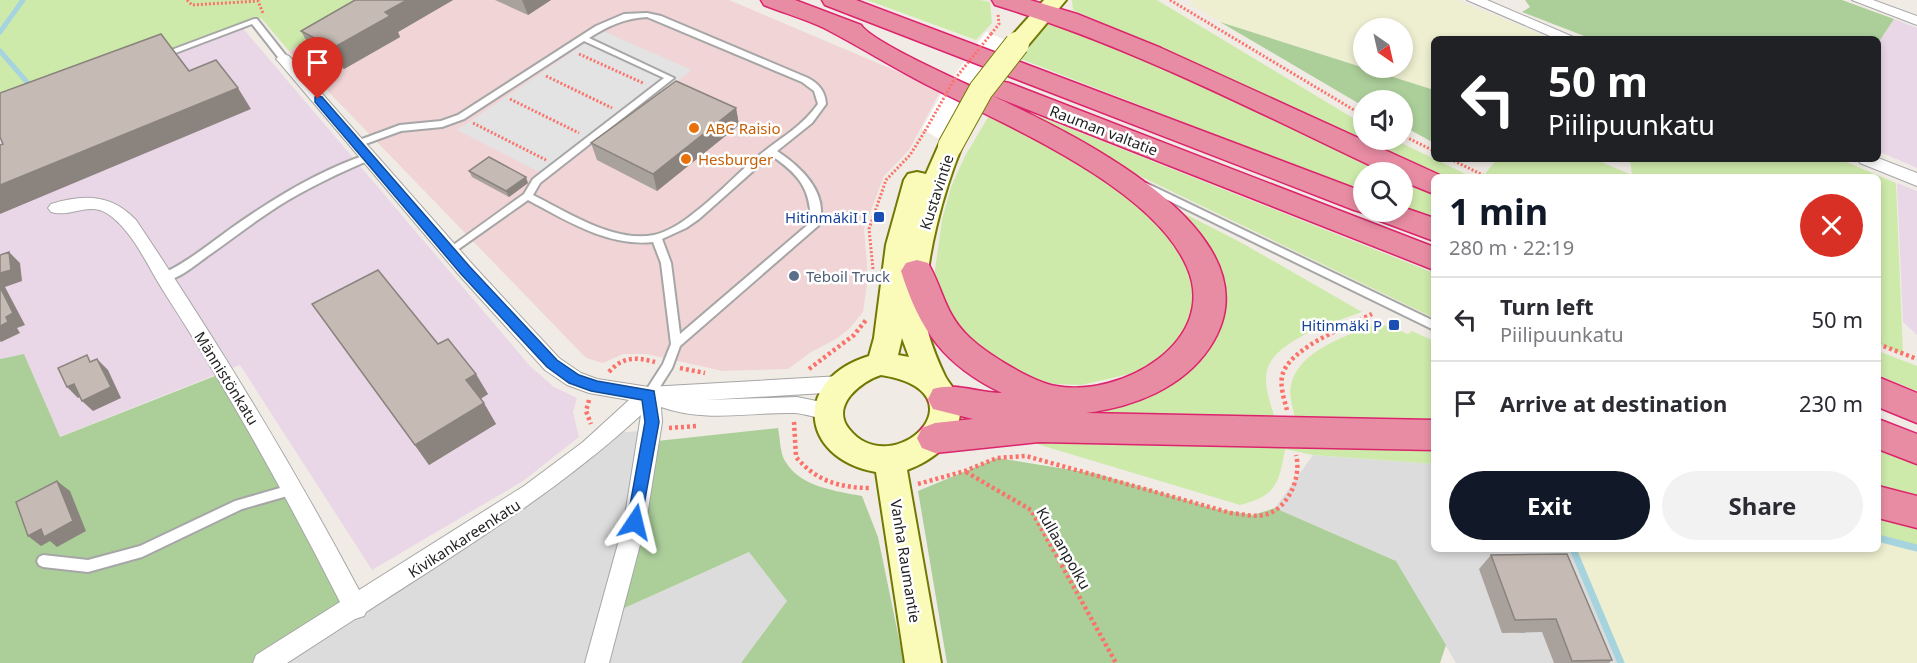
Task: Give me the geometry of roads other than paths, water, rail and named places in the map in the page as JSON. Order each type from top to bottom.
[{"type":"highway","name":"Rauman valtatie","points":[[773,0],[832,11],[1353,199]]},
{"type":"highway","points":[[1027,4],[1163,58],[1431,183]]},
{"type":"highway","name":"Rauman valtatie","points":[[832,11],[1431,258]]},
{"type":"highway","points":[[832,11],[913,68],[1053,136],[1105,166],[1164,215],[1197,254],[1210,293],[1210,309],[1199,340],[1185,355],[1153,380],[1131,390],[1102,397],[1053,400],[1028,405],[981,407],[938,388]]},
{"type":"highway","points":[[1413,222],[1431,229]]},
{"type":"highway","points":[[917,271],[939,324],[960,351],[983,369],[1053,400]]},
{"type":"highway","points":[[1881,392],[1917,409]]},
{"type":"highway","points":[[1881,402],[1917,416]]},
{"type":"highway","points":[[935,438],[1039,428],[1431,435]]},
{"type":"highway","points":[[1881,435],[1917,449]]},
{"type":"highway","points":[[1881,503],[1917,512]]},
{"type":"main road","name":"Kustavintie","points":[[881,364],[888,338],[901,236],[912,194],[936,137],[981,90],[1003,39],[1027,4]]},
{"type":"main road","name":"Kustavintie","points":[[936,137],[929,205],[920,241],[911,310],[913,328],[938,388]]},
{"type":"main road","points":[[881,364],[908,367],[938,388],[946,412],[943,426],[935,438],[907,456],[893,474],[871,458],[853,451],[839,440],[831,426],[835,397],[852,375],[881,364]]},
{"type":"main road","name":"Vanha Raumantie","points":[[893,474],[923,663]]},
{"type":"street","points":[[1474,0],[1563,36]]},
{"type":"street","points":[[1859,0],[1917,21]]},
{"type":"street","points":[[284,59],[450,251],[552,364],[574,379],[596,387],[649,395],[684,407],[715,409],[797,405],[835,397]]},
{"type":"street","points":[[1873,162],[1917,180]]},
{"type":"street","name":"Männistönkatu","points":[[57,208],[87,202],[105,203],[118,210],[216,356],[294,489],[356,608]]},
{"type":"street","points":[[649,395],[752,391],[803,385],[835,397]]},
{"type":"street","points":[[597,663],[635,522],[652,422],[649,395]]},
{"type":"street","name":"Kivikankareenkatu","points":[[265,663],[356,608],[532,494],[591,448],[649,395]]},
{"type":"lane","points":[[164,278],[185,269],[241,226],[400,128],[442,124],[461,117],[583,38],[616,20],[647,15],[815,85],[821,94],[822,104],[817,113],[770,150],[697,214],[680,227],[657,238],[640,241],[618,238],[528,196]]},
{"type":"lane","points":[[157,57],[254,21],[284,59]]},
{"type":"lane","points":[[450,251],[528,196],[536,181],[670,78],[583,38]]},
{"type":"lane","points":[[676,344],[816,223],[816,205],[810,185],[802,172],[770,150]]},
{"type":"lane","points":[[1105,166],[1431,325]]},
{"type":"lane","points":[[649,395],[668,365],[676,344],[666,263],[657,238]]},
{"type":"lane","points":[[43,561],[88,566],[142,551],[239,505],[294,489]]},
{"type":"waterway","points":[[0,32],[23,0]]},
{"type":"waterway","points":[[0,51],[33,89]]},
{"type":"waterway","points":[[1881,539],[1917,548]]},
{"type":"waterway","points":[[1574,552],[1621,663]]},
{"type":"place","name":"ABC Raisio","points":[[694,128]]},
{"type":"place","name":"Hesburger","points":[[686,159]]},
{"type":"place","name":"HitinmäkiI I","points":[[879,217]]},
{"type":"place","name":"Teboil Truck","points":[[794,276]]},
{"type":"place","name":"Hitinmäki P","points":[[1394,325]]}]
